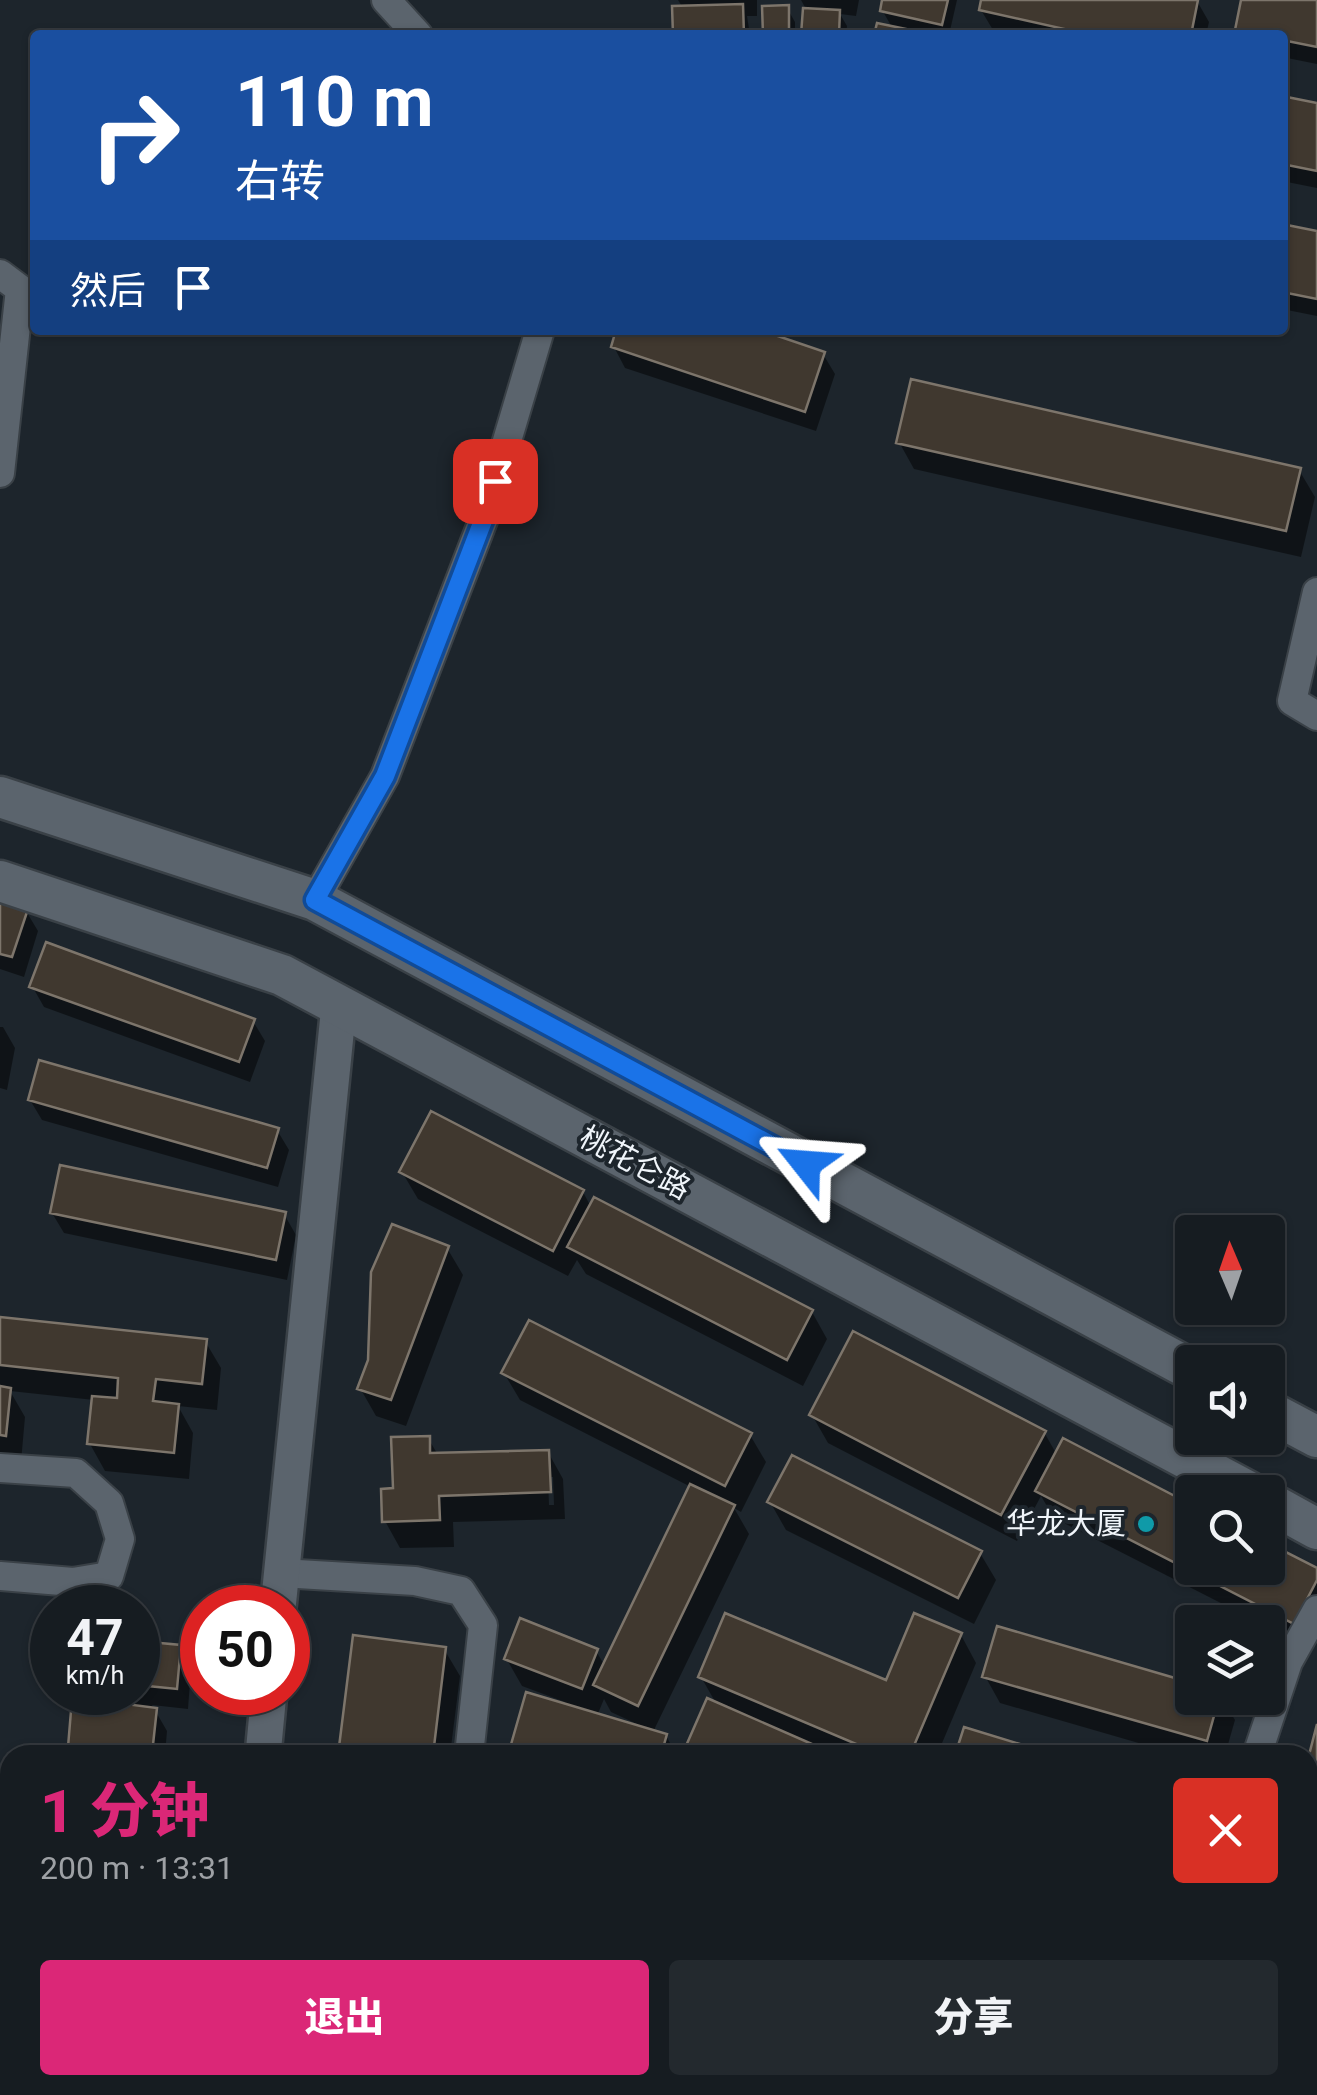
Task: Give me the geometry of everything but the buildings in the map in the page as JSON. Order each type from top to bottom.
[{"type":"main road","points":[[0,797],[315,900],[1175,1361]]},
{"type":"main road","name":"桃花仑路","points":[[0,881],[282,975],[1217,1475]]},
{"type":"main road","points":[[1285,1419],[1317,1437]]},
{"type":"main road","points":[[1285,1511],[1317,1529]]},
{"type":"street","points":[[386,0],[413,30]]},
{"type":"street","points":[[0,274],[20,288],[0,473]]},
{"type":"street","points":[[315,900],[385,776],[484,518],[539,335]]},
{"type":"street","points":[[1317,592],[1292,701],[1317,716]]},
{"type":"street","points":[[280,1585],[338,1005]]},
{"type":"street","points":[[0,1468],[76,1473],[109,1503],[120,1539],[109,1576],[73,1582],[0,1576]]},
{"type":"street","points":[[310,1588],[414,1581],[461,1590],[483,1624],[469,1745]]},
{"type":"street","points":[[1261,1745],[1288,1662],[1317,1610]]},
{"type":"street","points":[[264,1745],[267,1715]]},
{"type":"place","name":"华龙大厦","points":[[1146,1524]]},
{"type":"route","points":[[495,481],[385,776],[315,900],[806,1164]]}]
